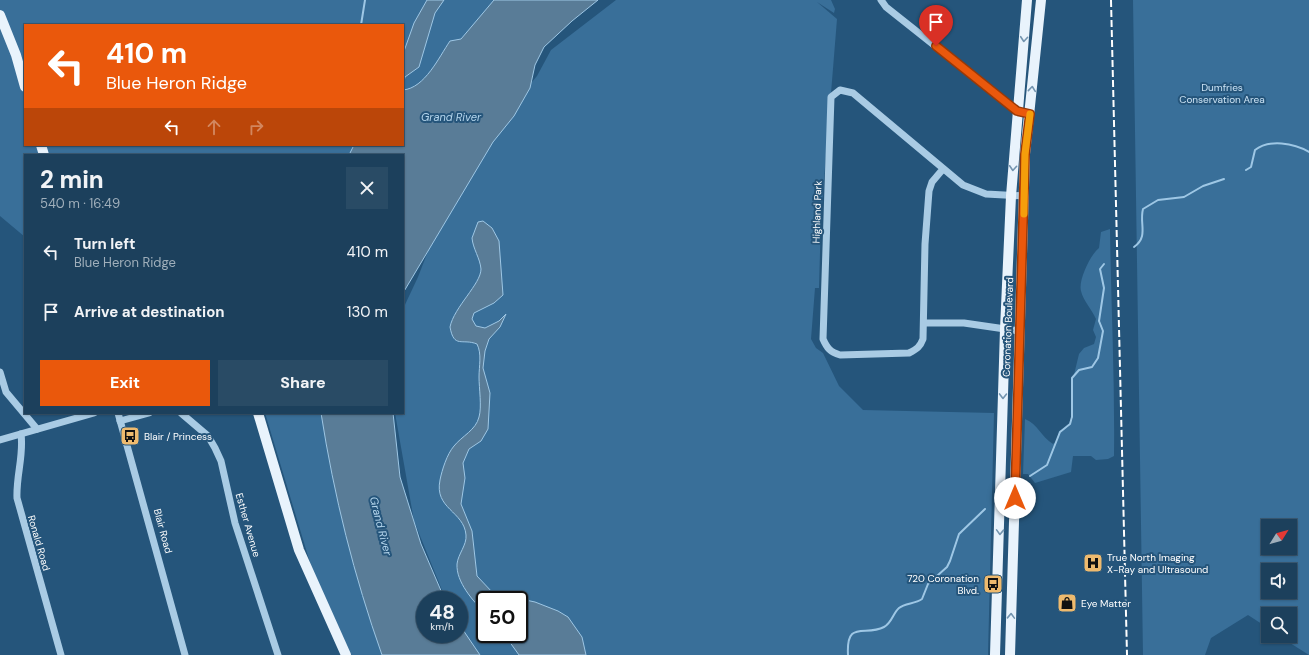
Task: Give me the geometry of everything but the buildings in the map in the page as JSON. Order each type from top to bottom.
[{"type":"main road","name":"Coronation Boulevard","points":[[995,655],[1005,329],[1011,196],[1027,0]]},
{"type":"main road","name":"Coronation Boulevard","points":[[1010,655],[1019,331],[1025,196],[1025,154],[1041,0]]},
{"type":"main road","points":[[0,15],[16,54],[24,83]]},
{"type":"main road","points":[[1026,17],[1039,18]]},
{"type":"main road","points":[[258,414],[299,550],[346,655]]},
{"type":"main road","points":[[1002,448],[1016,449]]},
{"type":"street","points":[[880,0],[1017,111],[1030,114]]},
{"type":"street","name":"Highland Park","points":[[943,169],[932,182],[929,191],[925,244],[924,322],[923,339],[921,345],[909,353],[840,355],[833,353],[827,348],[823,339],[831,97],[840,90],[853,93],[943,169],[963,185],[974,191],[986,194],[1025,196]]},
{"type":"street","points":[[924,322],[964,323],[1019,331]]},
{"type":"street","points":[[0,372],[6,392],[24,413]]},
{"type":"street","points":[[24,414],[37,429]]},
{"type":"street","points":[[0,440],[90,414]]},
{"type":"street","name":"Blair Road","points":[[118,414],[185,655]]},
{"type":"street","points":[[120,421],[145,414]]},
{"type":"street","name":"Esther Avenue","points":[[182,414],[208,436],[216,448],[221,462],[235,523],[278,655]]},
{"type":"street","name":"Ronald Road","points":[[22,434],[23,449],[17,482],[17,498],[61,655]]},
{"type":"green space","points":[[0,0],[505,0],[404,125],[404,24],[24,24],[24,146],[388,146],[383,154],[24,154],[24,236],[0,216]]},
{"type":"green space","points":[[616,0],[831,0],[835,9],[834,13],[817,2],[837,19],[821,217],[819,288],[815,288],[811,339],[816,348],[823,353],[839,386],[863,410],[994,413],[988,655],[476,655],[468,643],[468,591],[442,591],[414,521],[395,414],[404,414],[404,307],[418,277],[461,166],[537,76],[551,50]]},
{"type":"green space","name":"Dumfries Conservation Area","points":[[1133,0],[1309,0],[1309,655],[1290,643],[1297,643],[1297,607],[1261,607],[1261,623],[1248,615],[1211,638],[1205,655],[1143,655]]},
{"type":"green space","points":[[1110,229],[1114,456],[1108,459],[1096,460],[1091,456],[1073,456],[1071,472],[1035,483],[1028,474],[1023,474],[1025,419],[1033,424],[1045,438],[1053,444],[1057,441],[1059,431],[1068,427],[1073,419],[1072,383],[1079,354],[1084,348],[1094,344],[1096,337],[1093,330],[1096,319],[1082,294],[1081,280],[1089,261],[1099,248],[1101,232]]},
{"type":"green space","points":[[265,414],[321,414],[332,475],[346,536],[362,596],[382,655],[351,655],[311,566]]},
{"type":"water","points":[[427,0],[444,0],[435,13],[419,67],[405,77],[404,82],[404,51],[414,23]]},
{"type":"water","name":"Grand River","points":[[494,0],[598,0],[572,21],[544,47],[535,65],[530,88],[514,116],[493,142],[404,291],[404,154],[350,154],[354,146],[404,146],[404,90],[411,88],[425,78],[450,41],[461,39]]},
{"type":"water","points":[[483,221],[492,228],[499,241],[503,295],[494,303],[474,313],[472,319],[476,326],[485,328],[499,321],[506,314],[500,327],[489,339],[485,351],[483,368],[490,393],[488,429],[481,441],[469,449],[463,463],[465,478],[461,504],[472,531],[477,576],[491,591],[476,591],[476,604],[468,594],[468,591],[466,591],[457,571],[458,560],[466,539],[464,527],[460,520],[445,504],[439,490],[442,472],[451,449],[475,426],[479,417],[479,348],[477,344],[472,342],[459,342],[456,340],[450,327],[452,319],[477,282],[480,275],[481,269],[472,238],[478,222]]},
{"type":"water","name":"Grand River","points":[[321,414],[393,414],[400,477],[421,544],[441,591],[416,591],[416,643],[468,643],[468,637],[480,655],[382,655],[362,596],[332,475]]},
{"type":"water","points":[[528,600],[558,611],[568,617],[582,637],[586,655],[519,655],[510,643],[528,643]]},
{"type":"waterway","points":[[361,24],[365,0]]},
{"type":"waterway","points":[[1246,170],[1251,167],[1255,150],[1267,144],[1274,143],[1296,146],[1309,152]]},
{"type":"waterway","points":[[1134,247],[1141,239],[1143,230],[1143,209],[1158,200],[1184,197],[1203,186],[1224,179]]},
{"type":"waterway","points":[[1030,476],[1047,465],[1060,432],[1070,424],[1072,417],[1072,378],[1079,370],[1092,367],[1098,358],[1103,331],[1099,321],[1104,288],[1100,269],[1104,264]]},
{"type":"waterway","points":[[848,655],[848,644],[850,637],[854,633],[858,631],[877,630],[884,627],[889,623],[899,608],[922,599],[928,584],[947,567],[959,534],[985,509]]},
{"type":"railway","points":[[1111,0],[1127,655]]},
{"type":"slow traffic","points":[[1024,214],[1025,154],[1030,114]]},
{"type":"place","name":"Blair / Princess","points":[[130,436]]},
{"type":"place","name":"True North Imaging X-Ray and Ultrasound","points":[[1093,563]]},
{"type":"place","name":"720 Coronation Blvd.","points":[[993,584]]},
{"type":"place","name":"Eye Matter","points":[[1067,603]]},
{"type":"route","points":[[936,46],[1017,111],[1030,114],[1025,154],[1025,196],[1019,328],[1015,498]]}]
